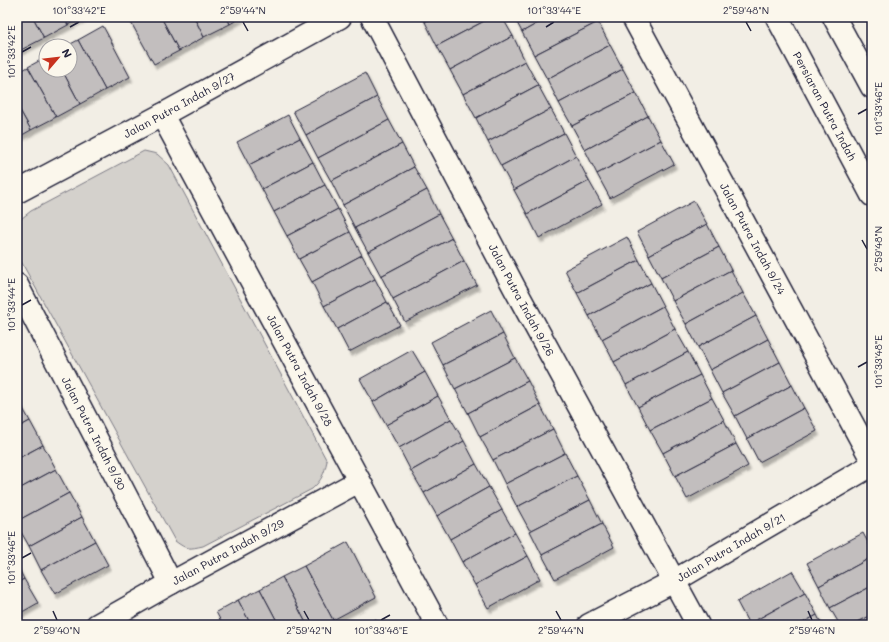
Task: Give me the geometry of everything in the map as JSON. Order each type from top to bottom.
[{"type":"street","name":"Jalan Putra Indah 9/27","points":[[17,192],[162,115],[340,17]]},
{"type":"street","name":"Jalan Putra Indah 9/26","points":[[372,17],[514,286],[698,625]]},
{"type":"street","name":"Jalan Putra Indah 9/24","points":[[633,17],[872,460]]},
{"type":"street","name":"Persiaran Putra Indah","points":[[777,17],[872,195]]},
{"type":"street","points":[[834,17],[872,88]]},
{"type":"street","name":"Jalan Putra Indah 9/28","points":[[162,115],[438,625]]},
{"type":"street","name":"Jalan Putra Indah 9/30","points":[[17,285],[172,583]]},
{"type":"street","name":"Jalan Putra Indah 9/21","points":[[589,625],[674,581],[872,465]]},
{"type":"street","name":"Jalan Putra Indah 9/29","points":[[97,625],[360,481]]},
{"type":"shaded area","points":[[144,151],[157,154],[169,165],[327,461],[322,476],[312,489],[203,546],[194,548],[182,546],[175,541],[17,254],[17,222],[31,211]]},
{"type":"building","points":[[17,17],[33,17],[44,38],[38,38],[38,41],[19,51],[17,48]]},
{"type":"building","points":[[33,17],[64,17],[68,25],[44,38]]},
{"type":"building","points":[[64,17],[84,17],[68,25]]},
{"type":"building","points":[[128,17],[161,17],[179,51],[154,64]]},
{"type":"building","points":[[161,17],[194,17],[204,37],[179,51]]},
{"type":"building","points":[[194,17],[227,17],[230,24],[204,37]]},
{"type":"building","points":[[227,17],[242,17],[230,24]]},
{"type":"building","points":[[422,17],[433,17],[425,22]]},
{"type":"building","points":[[433,17],[492,17],[437,46],[425,22]]},
{"type":"building","points":[[492,17],[502,17],[513,36],[450,70],[437,46]]},
{"type":"building","points":[[514,17],[549,17],[522,32]]},
{"type":"building","points":[[549,17],[596,17],[598,22],[534,55],[522,32]]},
{"type":"building","points":[[598,22],[610,45],[547,79],[534,55]]},
{"type":"building","points":[[103,26],[130,77],[105,90],[78,40]]},
{"type":"building","points":[[513,36],[525,61],[463,94],[450,70]]},
{"type":"building","points":[[78,40],[105,90],[80,104],[66,78],[78,78]]},
{"type":"building","points":[[610,45],[623,69],[559,103],[547,79]]},
{"type":"building","points":[[38,61],[38,78],[66,78],[80,104],[56,117],[28,67]]},
{"type":"building","points":[[525,61],[538,85],[476,118],[463,94]]},
{"type":"building","points":[[28,67],[56,117],[31,130],[17,105],[17,73]]},
{"type":"building","points":[[623,69],[636,93],[572,126],[559,103]]},
{"type":"building","points":[[365,73],[377,97],[306,135],[293,111]]},
{"type":"building","points":[[538,85],[551,109],[488,142],[476,118]]},
{"type":"building","points":[[636,93],[648,116],[585,150],[572,126]]},
{"type":"building","points":[[377,97],[389,120],[318,158],[306,135]]},
{"type":"building","points":[[17,105],[31,130],[17,138]]},
{"type":"building","points":[[551,109],[564,133],[501,166],[488,142]]},
{"type":"building","points":[[288,115],[300,138],[249,165],[237,142]]},
{"type":"building","points":[[648,116],[661,140],[597,174],[585,150]]},
{"type":"building","points":[[389,120],[402,144],[331,181],[318,158]]},
{"type":"building","points":[[564,133],[576,156],[514,190],[501,166]]},
{"type":"building","points":[[300,138],[313,162],[262,189],[249,165]]},
{"type":"building","points":[[661,140],[674,164],[610,198],[597,174]]},
{"type":"building","points":[[402,144],[414,167],[343,205],[331,181]]},
{"type":"building","points":[[576,156],[589,181],[527,214],[514,190]]},
{"type":"building","points":[[313,162],[325,185],[274,212],[262,189]]},
{"type":"building","points":[[414,167],[427,190],[355,228],[343,205]]},
{"type":"building","points":[[589,181],[602,204],[539,238],[527,214]]},
{"type":"building","points":[[325,185],[338,209],[287,236],[274,212]]},
{"type":"building","points":[[427,190],[439,214],[368,252],[355,228]]},
{"type":"building","points":[[694,201],[707,224],[649,255],[637,232]]},
{"type":"building","points":[[338,209],[350,232],[299,259],[287,236]]},
{"type":"building","points":[[439,214],[452,238],[381,276],[368,252]]},
{"type":"building","points":[[707,224],[719,247],[661,278],[649,255]]},
{"type":"building","points":[[350,232],[362,255],[312,282],[299,259]]},
{"type":"building","points":[[627,237],[639,260],[577,293],[565,270]]},
{"type":"building","points":[[452,238],[464,261],[393,299],[381,276]]},
{"type":"building","points":[[719,247],[731,270],[673,301],[661,278]]},
{"type":"building","points":[[362,255],[375,279],[324,306],[312,282]]},
{"type":"building","points":[[639,260],[651,283],[589,316],[577,293]]},
{"type":"building","points":[[464,261],[477,285],[405,322],[393,299]]},
{"type":"building","points":[[731,270],[743,293],[686,324],[673,301]]},
{"type":"building","points":[[375,279],[387,302],[337,329],[324,306]]},
{"type":"building","points":[[651,283],[663,306],[602,339],[589,316]]},
{"type":"building","points":[[743,293],[756,316],[698,347],[686,324]]},
{"type":"building","points":[[387,302],[400,325],[349,352],[337,329]]},
{"type":"building","points":[[663,306],[675,329],[614,362],[602,339]]},
{"type":"building","points":[[491,310],[503,334],[443,365],[431,342]]},
{"type":"building","points":[[756,316],[768,339],[710,370],[698,347]]},
{"type":"building","points":[[675,329],[688,352],[626,385],[614,362]]},
{"type":"building","points":[[503,334],[515,358],[455,389],[443,365]]},
{"type":"building","points":[[768,339],[780,362],[722,393],[710,370]]},
{"type":"building","points":[[412,350],[425,372],[373,402],[360,379]]},
{"type":"building","points":[[688,352],[700,375],[638,407],[626,385]]},
{"type":"building","points":[[515,358],[528,381],[468,413],[455,389]]},
{"type":"building","points":[[780,362],[792,385],[735,416],[722,393]]},
{"type":"building","points":[[425,372],[438,396],[386,425],[373,402]]},
{"type":"building","points":[[700,375],[712,398],[650,430],[638,407]]},
{"type":"building","points":[[528,381],[540,405],[480,437],[468,413]]},
{"type":"building","points":[[792,385],[804,408],[747,439],[735,416]]},
{"type":"building","points":[[438,396],[451,419],[399,448],[386,425]]},
{"type":"building","points":[[17,398],[30,421],[17,428]]},
{"type":"building","points":[[712,398],[724,420],[663,453],[650,430]]},
{"type":"building","points":[[540,405],[553,429],[493,460],[480,437]]},
{"type":"building","points":[[804,408],[817,431],[759,462],[747,439]]},
{"type":"building","points":[[451,419],[464,441],[411,471],[399,448]]},
{"type":"building","points":[[724,420],[736,444],[675,476],[663,453]]},
{"type":"building","points":[[30,421],[43,445],[17,459],[17,428]]},
{"type":"building","points":[[553,429],[565,453],[505,484],[493,460]]},
{"type":"building","points":[[464,441],[476,464],[424,493],[411,471]]},
{"type":"building","points":[[736,444],[748,466],[687,499],[675,476]]},
{"type":"building","points":[[43,445],[56,469],[17,490],[17,459]]},
{"type":"building","points":[[565,453],[577,476],[517,507],[505,484]]},
{"type":"building","points":[[476,464],[489,487],[437,516],[424,493]]},
{"type":"building","points":[[56,469],[69,493],[17,521],[17,490]]},
{"type":"building","points":[[577,476],[590,500],[530,531],[517,507]]},
{"type":"building","points":[[489,487],[502,510],[450,539],[437,516]]},
{"type":"building","points":[[69,493],[82,517],[29,546],[17,525],[17,521]]},
{"type":"building","points":[[590,500],[602,524],[542,555],[530,531]]},
{"type":"building","points":[[502,510],[515,533],[462,562],[450,539]]},
{"type":"building","points":[[82,517],[95,541],[41,570],[29,546]]},
{"type":"building","points":[[602,524],[614,547],[555,579],[542,555]]},
{"type":"building","points":[[515,533],[528,556],[475,585],[462,562]]},
{"type":"building","points":[[863,533],[872,550],[872,557],[819,586],[807,563]]},
{"type":"building","points":[[95,541],[108,565],[55,594],[41,570]]},
{"type":"building","points":[[348,542],[376,597],[333,620],[304,566]]},
{"type":"building","points":[[528,556],[540,579],[488,608],[475,585]]},
{"type":"building","points":[[872,557],[872,586],[830,608],[819,586]]},
{"type":"building","points":[[17,565],[24,579],[17,583]]},
{"type":"building","points":[[304,566],[333,620],[323,625],[307,625],[282,577]]},
{"type":"building","points":[[792,571],[805,593],[749,624],[737,602]]},
{"type":"building","points":[[282,577],[307,625],[279,625],[260,589]]},
{"type":"building","points":[[24,579],[38,603],[17,615],[17,583]]},
{"type":"building","points":[[872,586],[872,615],[852,625],[840,625],[830,608]]},
{"type":"building","points":[[260,589],[279,625],[251,625],[238,600]]},
{"type":"building","points":[[805,593],[817,615],[799,625],[749,625],[749,624]]},
{"type":"building","points":[[238,600],[251,625],[223,625],[216,612]]},
{"type":"building","points":[[817,615],[822,625],[799,625]]},
{"type":"building","points":[[872,615],[872,625],[852,625]]},
{"type":"building","points":[[376,619],[379,625],[364,625]]}]
